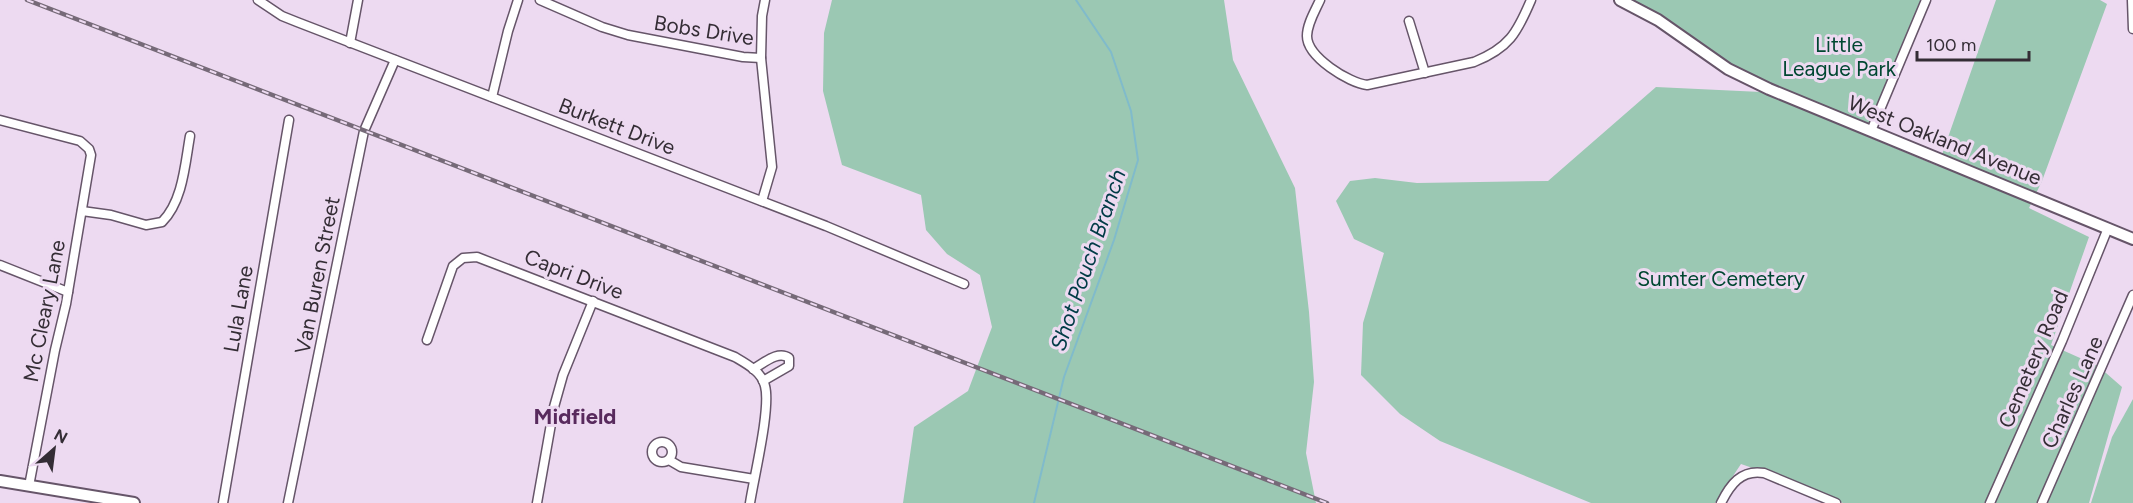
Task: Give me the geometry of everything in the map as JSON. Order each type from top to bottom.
[{"type":"street","name":"Burkett Drive","points":[[258,0],[282,16],[762,201],[964,284]]},
{"type":"street","points":[[350,43],[358,0]]},
{"type":"street","points":[[492,97],[518,0]]},
{"type":"street","name":"Bobs Drive","points":[[540,0],[602,27],[628,35],[743,57],[761,58]]},
{"type":"street","points":[[762,201],[770,177],[772,161],[761,58],[765,0]]},
{"type":"street","points":[[1320,0],[1307,35],[1308,41],[1319,57],[1342,76],[1367,85],[1474,62],[1500,50],[1514,37],[1531,0]]},
{"type":"street","name":"West Oakland Avenue","points":[[1620,0],[1658,20],[1701,52],[1743,77],[2133,239]]},
{"type":"street","points":[[1871,131],[1926,0]]},
{"type":"street","points":[[2132,0],[2133,29]]},
{"type":"street","points":[[1409,21],[1425,73]]},
{"type":"street","name":"Van Buren Street","points":[[288,503],[364,131],[395,60]]},
{"type":"street","name":"Mc Cleary Lane","points":[[0,120],[72,139],[86,145],[91,155],[91,166],[68,292],[29,486]]},
{"type":"street","name":"Lula Lane","points":[[223,503],[289,120]]},
{"type":"street","points":[[82,211],[111,215],[146,225],[162,222],[170,212],[180,184],[190,136]]},
{"type":"street","name":"Cemetery Road","points":[[1990,503],[2062,340],[2108,228]]},
{"type":"street","name":"Capri Drive","points":[[427,340],[453,266],[458,261],[470,257],[487,259],[724,352],[753,369],[764,381]]},
{"type":"street","points":[[0,265],[68,292]]},
{"type":"street","name":"Charles Lane","points":[[2042,503],[2133,296]]},
{"type":"street","points":[[537,503],[554,407],[563,375],[593,301]]},
{"type":"street","points":[[750,503],[765,415],[764,381],[789,366],[789,358],[778,355],[753,369]]},
{"type":"street","points":[[669,460],[681,467],[754,479]]},
{"type":"street","points":[[1721,503],[1731,485],[1744,474],[1752,472],[1764,473],[1836,503]]},
{"type":"street","points":[[0,481],[134,503]]},
{"type":"green space","points":[[832,0],[1224,0],[1233,60],[1295,188],[1309,312],[1314,382],[1306,453],[1316,503],[903,503],[914,427],[968,391],[992,327],[980,275],[947,254],[926,230],[921,195],[842,165],[823,91],[824,33]]},
{"type":"green space","name":"Little League Park","points":[[1620,0],[1926,0],[1871,131],[1769,89]]},
{"type":"green space","name":"Sumter Cemetery","points":[[1996,0],[2100,0],[2107,4],[2042,181],[2029,208],[2089,237],[2051,345],[2098,366],[2122,387],[2089,503],[1843,503],[1741,464],[1715,503],[1591,503],[1440,441],[1400,414],[1361,375],[1363,323],[1384,253],[1354,239],[1336,201],[1350,181],[1375,178],[1417,183],[1548,181],[1656,87],[1761,92],[1938,166]]},
{"type":"green space","points":[[2133,399],[2133,503],[2091,503],[2112,437]]},
{"type":"waterway","name":"Shot Pouch Branch","points":[[1034,503],[1064,377],[1114,240],[1138,160],[1131,111],[1111,52],[1076,0]]},
{"type":"railway","points":[[27,0],[1327,503]]},
{"type":"district","name":"Midfield","points":[[575,416]]}]
